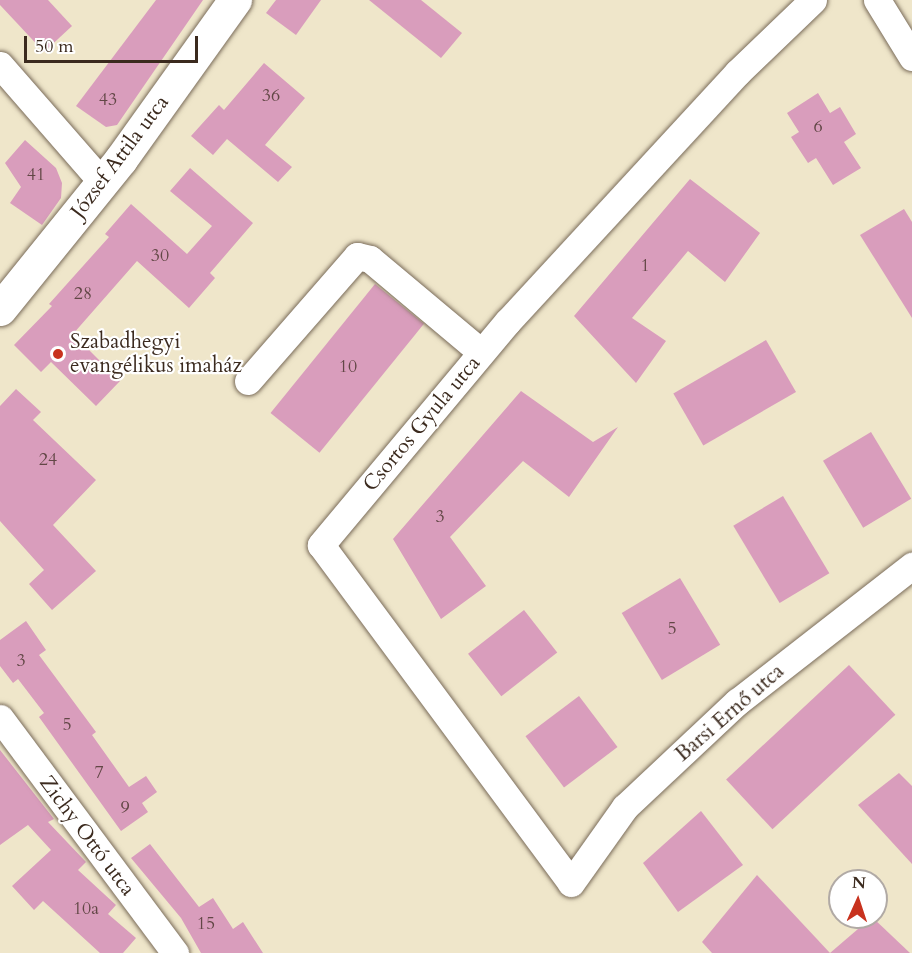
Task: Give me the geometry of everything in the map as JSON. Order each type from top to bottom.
[{"type":"street","name":"József Attila utca","points":[[0,309],[103,183],[235,0]]},
{"type":"street","name":"Csortos Gyula utca","points":[[570,883],[321,545],[481,352],[737,73],[813,0]]},
{"type":"street","points":[[877,0],[912,57]]},
{"type":"street","points":[[0,65],[103,183]]},
{"type":"street","points":[[248,381],[357,256],[370,259],[481,352]]},
{"type":"street","name":"Barsi Ernő utca","points":[[570,883],[625,807],[737,702],[912,566]]},
{"type":"street","name":"Zichy Ottó utca","points":[[0,718],[175,953]]},
{"type":"building","points":[[0,0],[48,0],[72,26],[44,52],[0,5]]},
{"type":"building","points":[[156,0],[203,0],[117,125],[106,127],[76,106]]},
{"type":"building","points":[[276,0],[321,0],[296,35],[266,13]]},
{"type":"building","points":[[369,0],[421,0],[462,33],[441,58]]},
{"type":"building","points":[[264,63],[305,98],[265,145],[292,167],[278,182],[227,139],[213,155],[191,136],[219,105],[224,110]]},
{"type":"building","points":[[818,93],[830,113],[840,107],[856,134],[844,142],[861,168],[833,185],[816,158],[808,163],[791,137],[799,132],[787,113]]},
{"type":"building","points":[[25,140],[56,168],[62,183],[61,198],[42,225],[10,203],[21,187],[5,163]]},
{"type":"building","points":[[190,168],[253,223],[210,273],[215,278],[189,308],[137,261],[73,334],[120,381],[96,406],[51,362],[41,372],[14,345],[52,306],[49,304],[109,237],[105,234],[131,204],[187,254],[212,226],[170,191]]},
{"type":"building","points":[[690,179],[760,233],[725,282],[688,251],[632,318],[666,341],[636,383],[574,316]]},
{"type":"building","points":[[904,209],[912,222],[912,318],[860,235]]},
{"type":"building","points":[[375,284],[424,324],[319,453],[271,413]]},
{"type":"building","points":[[766,340],[796,392],[703,445],[673,394]]},
{"type":"building","points":[[16,389],[41,412],[33,420],[96,480],[53,525],[96,571],[52,610],[29,584],[44,570],[0,521],[0,406]]},
{"type":"building","points":[[521,391],[593,442],[618,427],[569,497],[523,461],[450,537],[486,586],[441,619],[393,539]]},
{"type":"building","points":[[871,432],[911,499],[863,528],[823,461]]},
{"type":"building","points":[[783,496],[829,573],[780,603],[733,526]]},
{"type":"building","points":[[680,578],[720,645],[662,680],[622,613]]},
{"type":"building","points":[[524,610],[557,653],[501,696],[468,654]]},
{"type":"building","points":[[26,621],[46,650],[39,655],[96,732],[92,735],[129,787],[146,776],[157,792],[142,803],[148,812],[121,831],[39,717],[44,713],[18,679],[13,683],[0,666],[0,640]]},
{"type":"building","points":[[849,665],[895,715],[773,829],[726,780]]},
{"type":"building","points":[[579,696],[618,747],[564,787],[525,736]]},
{"type":"building","points":[[0,750],[54,819],[48,822],[86,862],[78,870],[116,905],[108,914],[136,938],[123,953],[100,953],[43,901],[34,910],[12,886],[51,850],[28,825],[0,845]]},
{"type":"building","points":[[899,773],[912,786],[912,864],[858,805]]},
{"type":"building","points":[[701,811],[743,865],[678,912],[643,863]]},
{"type":"building","points":[[150,844],[199,907],[213,898],[233,929],[243,922],[263,953],[201,953],[181,918],[131,858]]},
{"type":"building","points":[[757,875],[830,953],[712,953],[702,942]]},
{"type":"building","points":[[858,929],[885,929],[910,953],[830,953]]},
{"type":"place","name":"Szabadhegyi evangélikus imaház","points":[[58,354]]}]
